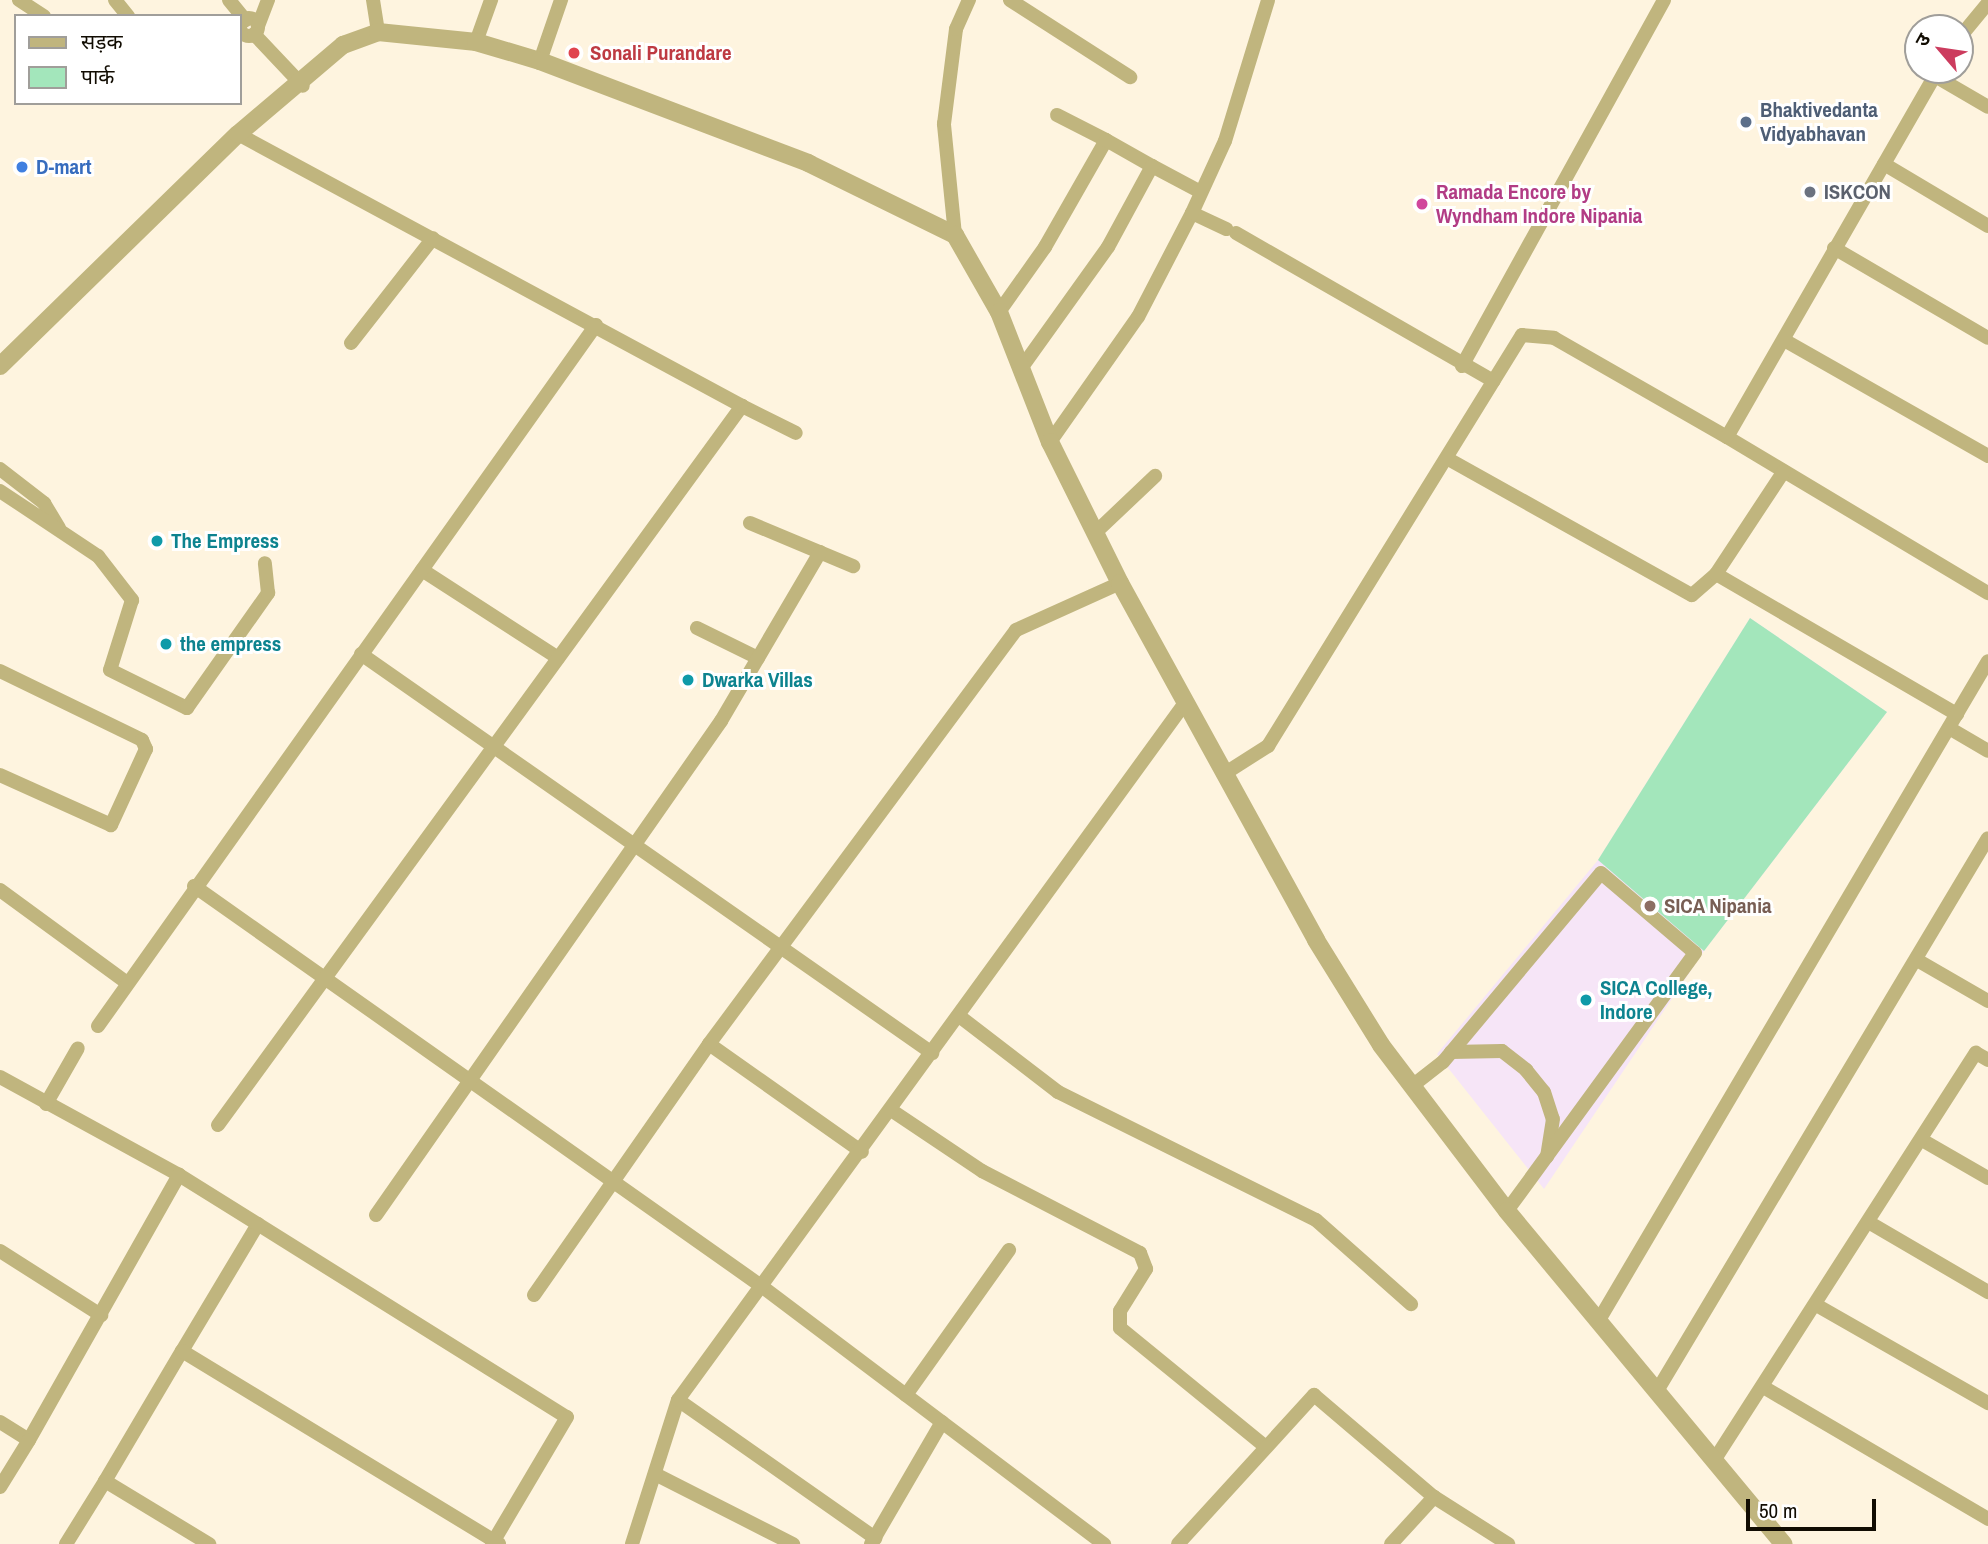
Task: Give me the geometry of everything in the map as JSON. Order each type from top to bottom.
[{"type":"street","points":[[19,0],[41,14]]},
{"type":"street","points":[[115,0],[126,14]]},
{"type":"street","points":[[268,0],[248,30],[303,86]]},
{"type":"street","points":[[373,0],[378,32]]},
{"type":"street","points":[[476,42],[491,0]]},
{"type":"street","points":[[540,61],[561,0]]},
{"type":"street","points":[[969,0],[956,29],[944,124],[955,235],[999,312],[1050,442],[1120,583],[1185,703],[1227,772],[1315,940],[1412,1086],[1507,1211],[1783,1544]]},
{"type":"street","points":[[1010,0],[1130,77]]},
{"type":"street","points":[[1050,442],[1138,317],[1192,213],[1225,141],[1268,0]]},
{"type":"street","points":[[1462,366],[1664,0]]},
{"type":"street","points":[[1974,20],[1988,3]]},
{"type":"street","points":[[0,366],[239,134],[303,86],[343,46],[378,32],[476,42],[540,61],[808,163],[955,235]]},
{"type":"street","points":[[1727,437],[1931,84]]},
{"type":"street","points":[[1954,84],[1988,107]]},
{"type":"street","points":[[1057,115],[1201,192]]},
{"type":"street","points":[[239,134],[796,433]]},
{"type":"street","points":[[999,312],[1045,247],[1106,140]]},
{"type":"street","points":[[1884,164],[1988,226]]},
{"type":"street","points":[[1020,370],[1108,247],[1152,166]]},
{"type":"street","points":[[1192,213],[1231,231],[1462,366],[1493,381]]},
{"type":"street","points":[[351,343],[433,238]]},
{"type":"street","points":[[1834,248],[1988,338]]},
{"type":"street","points":[[98,1026],[194,886],[596,325]]},
{"type":"street","points":[[1227,772],[1268,746],[1450,460],[1493,381],[1522,335],[1536,333],[1727,437],[1988,593]]},
{"type":"street","points":[[1784,340],[1988,456]]},
{"type":"street","points":[[218,1125],[496,750],[558,658],[742,406]]},
{"type":"street","points":[[1450,460],[1675,591],[1699,593],[1716,574],[1784,471]]},
{"type":"street","points":[[0,469],[44,503],[59,528]]},
{"type":"street","points":[[1095,533],[1155,476]]},
{"type":"street","points":[[0,491],[98,556],[132,600],[110,670],[187,708],[268,593],[265,563]]},
{"type":"street","points":[[750,523],[853,566]]},
{"type":"street","points":[[376,1215],[630,846],[722,722],[820,552]]},
{"type":"street","points":[[422,570],[558,658]]},
{"type":"street","points":[[1716,574],[1957,714]]},
{"type":"street","points":[[534,1295],[709,1044],[1016,630],[1120,583]]},
{"type":"street","points":[[697,628],[758,658]]},
{"type":"street","points":[[361,654],[630,846],[932,1053]]},
{"type":"street","points":[[1600,1320],[1988,661]]},
{"type":"street","points":[[0,671],[142,740],[146,749],[111,825],[0,775]]},
{"type":"street","points":[[632,1544],[678,1400],[764,1288],[1185,703]]},
{"type":"street","points":[[1949,728],[1988,751]]},
{"type":"street","points":[[1657,1391],[1988,838]]},
{"type":"street","points":[[1412,1086],[1451,1052],[1601,873],[1695,953],[1507,1211]]},
{"type":"street","points":[[194,886],[611,1184],[764,1288],[1104,1544]]},
{"type":"street","points":[[0,890],[127,982]]},
{"type":"street","points":[[1917,960],[1988,1001]]},
{"type":"street","points":[[960,1016],[1058,1092],[1316,1220],[1411,1304]]},
{"type":"street","points":[[709,1044],[862,1152]]},
{"type":"street","points":[[46,1104],[78,1048]]},
{"type":"street","points":[[1451,1052],[1502,1051],[1526,1070],[1544,1092],[1553,1119],[1546,1161]]},
{"type":"street","points":[[1715,1459],[1818,1306],[1976,1053],[1988,1060]]},
{"type":"street","points":[[0,1077],[179,1175],[567,1417],[495,1543],[182,1351]]},
{"type":"street","points":[[891,1110],[982,1171],[1140,1253],[1146,1269],[1120,1311],[1120,1328],[1266,1447]]},
{"type":"street","points":[[1922,1140],[1988,1178]]},
{"type":"street","points":[[0,1487],[179,1175]]},
{"type":"street","points":[[1870,1223],[1988,1292]]},
{"type":"street","points":[[66,1544],[258,1224]]},
{"type":"street","points":[[906,1395],[1009,1250]]},
{"type":"street","points":[[0,1251],[101,1315]]},
{"type":"street","points":[[1818,1306],[1988,1403]]},
{"type":"street","points":[[1765,1388],[1988,1519]]},
{"type":"street","points":[[1178,1544],[1314,1395],[1434,1497],[1508,1544]]},
{"type":"street","points":[[678,1400],[873,1541],[942,1422]]},
{"type":"street","points":[[0,1422],[29,1440]]},
{"type":"street","points":[[655,1474],[793,1544]]},
{"type":"street","points":[[105,1481],[209,1544]]},
{"type":"street","points":[[1391,1544],[1434,1497]]},
{"type":"shaded area","name":"SICA Nipania","points":[[1750,618],[1887,712],[1704,951],[1544,1189],[1437,1054],[1598,860]]},
{"type":"green space","points":[[1750,618],[1887,712],[1704,951],[1598,860]]},
{"type":"place","name":"Sonali Purandare","points":[[574,53]]},
{"type":"place","name":"Bhaktivedanta Vidyabhavan","points":[[1746,122]]},
{"type":"place","name":"D-mart","points":[[22,167]]},
{"type":"place","name":"ISKCON","points":[[1810,192]]},
{"type":"place","name":"Ramada Encore by Wyndham Indore Nipania","points":[[1422,204]]},
{"type":"place","name":"The Empress","points":[[157,541]]},
{"type":"place","name":"the empress","points":[[166,644]]},
{"type":"place","name":"Dwarka Villas","points":[[688,680]]},
{"type":"place","name":"SICA Nipania","points":[[1650,906]]},
{"type":"place","name":"SICA College, Indore","points":[[1586,1000]]}]
